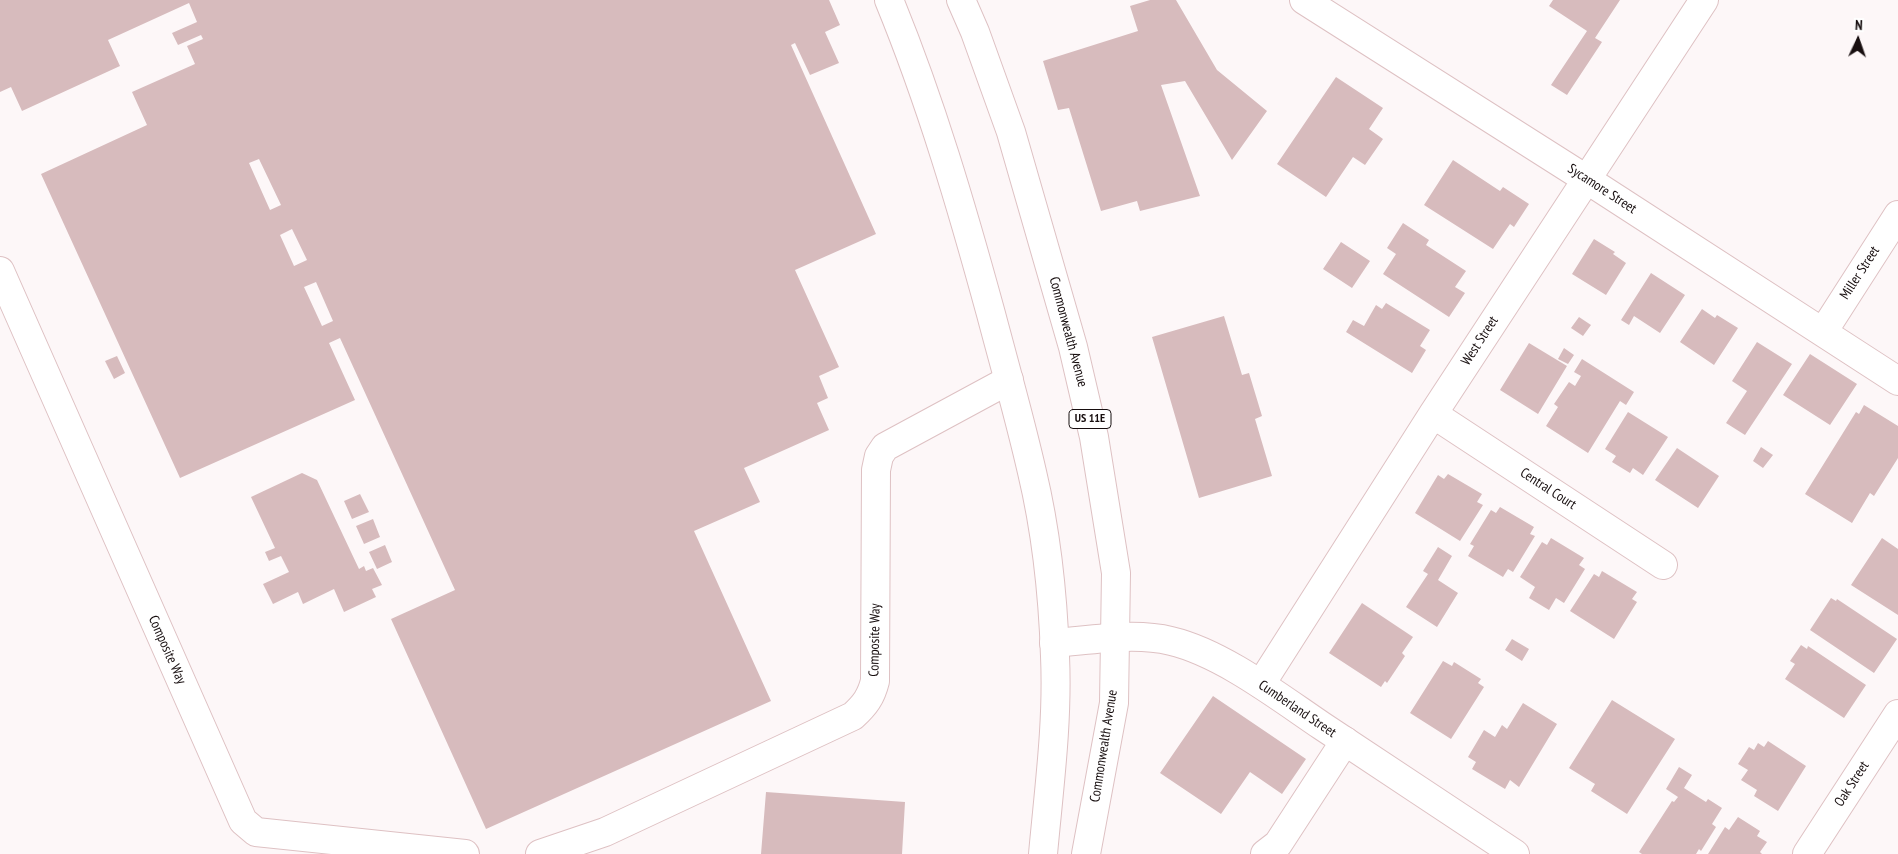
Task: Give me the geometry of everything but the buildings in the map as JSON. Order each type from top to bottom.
[{"type":"main road","points":[[889,0],[909,49],[966,224],[1033,474],[1046,552],[1052,601],[1054,643],[1054,723],[1043,854]]},
{"type":"main road","name":"Commonwealth Avenue","points":[[961,0],[975,32],[1010,132],[1073,347],[1094,437],[1116,573],[1114,703],[1088,853]]},
{"type":"main road","name":"Sycamore Street","points":[[1304,0],[1586,179],[1898,381]]},
{"type":"main road","name":"West Street","points":[[1261,684],[1432,414],[1704,0]]},
{"type":"main road","name":"Miller Street","points":[[1823,332],[1898,215]]},
{"type":"main road","name":"Composite Way","points":[[0,271],[243,821],[256,832],[465,854]]},
{"type":"main road","name":"Composite Way","points":[[540,854],[604,832],[853,716],[864,706],[871,695],[875,681],[876,470],[879,456],[885,447],[1009,380]]},
{"type":"main road","name":"Central Court","points":[[1432,414],[1663,565]]},
{"type":"main road","name":"Cumberland Street","points":[[1054,643],[1116,638],[1155,638],[1189,646],[1208,654],[1261,684],[1515,854]]},
{"type":"main road","name":"Oak Street","points":[[1807,854],[1898,714]]},
{"type":"main road","points":[[1265,854],[1278,844],[1345,741]]}]
